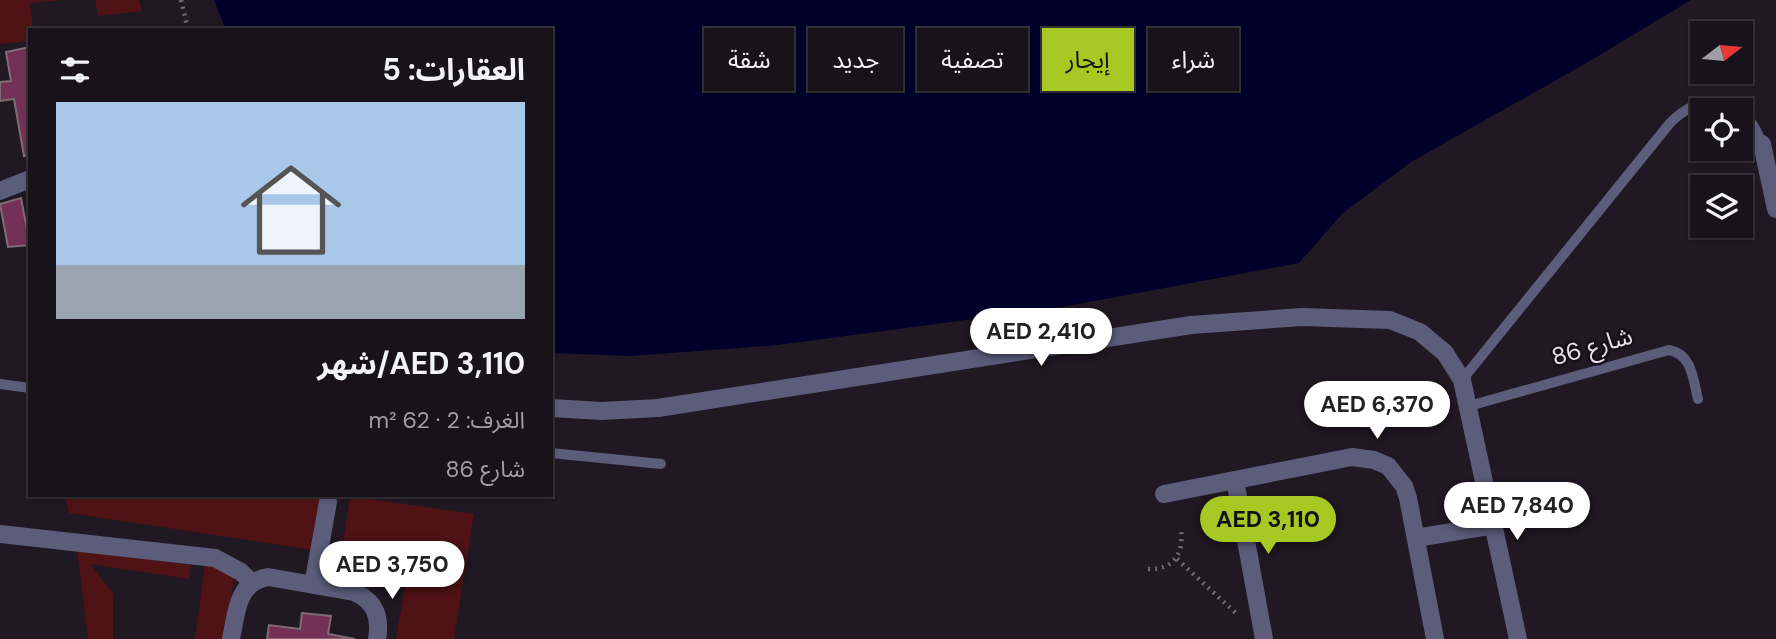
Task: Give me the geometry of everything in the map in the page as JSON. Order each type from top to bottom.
[{"type":"street","points":[[1762,144],[1776,209]]},
{"type":"street","points":[[0,191],[28,180]]},
{"type":"street","points":[[553,408],[602,411],[658,408],[1191,325],[1302,317],[1390,320],[1420,332],[1445,353],[1462,380],[1518,639]]},
{"type":"street","points":[[1164,494],[1341,458],[1363,457],[1388,466],[1404,486],[1435,639]]},
{"type":"street","points":[[1235,480],[1264,638]]},
{"type":"street","points":[[313,585],[328,502]]},
{"type":"street","points":[[1416,538],[1494,525]]},
{"type":"street","points":[[0,534],[215,558],[241,572],[251,582]]},
{"type":"street","points":[[231,639],[241,595],[251,582],[268,577],[354,592],[365,597],[378,615],[377,639]]},
{"type":"lane","points":[[1462,380],[1670,123],[1685,109],[1703,102],[1723,102],[1741,110],[1755,125],[1762,144]]},
{"type":"lane","name":"شارع 86","points":[[1469,406],[1669,350],[1685,357],[1698,398]]},
{"type":"lane","points":[[0,384],[28,388]]},
{"type":"lane","points":[[553,453],[661,464]]},
{"type":"path","points":[[181,0],[188,28]]},
{"type":"path","points":[[1148,569],[1158,569],[1177,559],[1183,545],[1181,530]]},
{"type":"path","points":[[1177,559],[1264,638]]},
{"type":"shaded area","points":[[0,0],[62,0],[30,3],[33,28],[28,28],[28,41],[0,44]]},
{"type":"shaded area","points":[[95,0],[139,0],[142,11],[98,16]]},
{"type":"shaded area","points":[[65,497],[327,497],[313,550],[69,513]]},
{"type":"shaded area","points":[[350,497],[474,514],[454,639],[396,639],[408,568],[341,556]]},
{"type":"shaded area","points":[[77,549],[191,565],[189,579],[90,564],[113,593],[113,639],[88,639]]},
{"type":"shaded area","points":[[205,564],[235,572],[224,639],[195,639]]},
{"type":"water","points":[[214,0],[1691,0],[1411,162],[1343,213],[1299,263],[1062,307],[778,345],[631,356],[553,353],[553,28],[225,28]]},
{"type":"building","points":[[28,47],[28,155],[24,156],[14,99],[0,101],[0,82],[11,81],[6,52]]},
{"type":"building","points":[[21,198],[28,245],[8,247],[0,204]]},
{"type":"building","points":[[302,613],[331,616],[328,634],[355,639],[267,639],[269,625],[300,629]]}]
